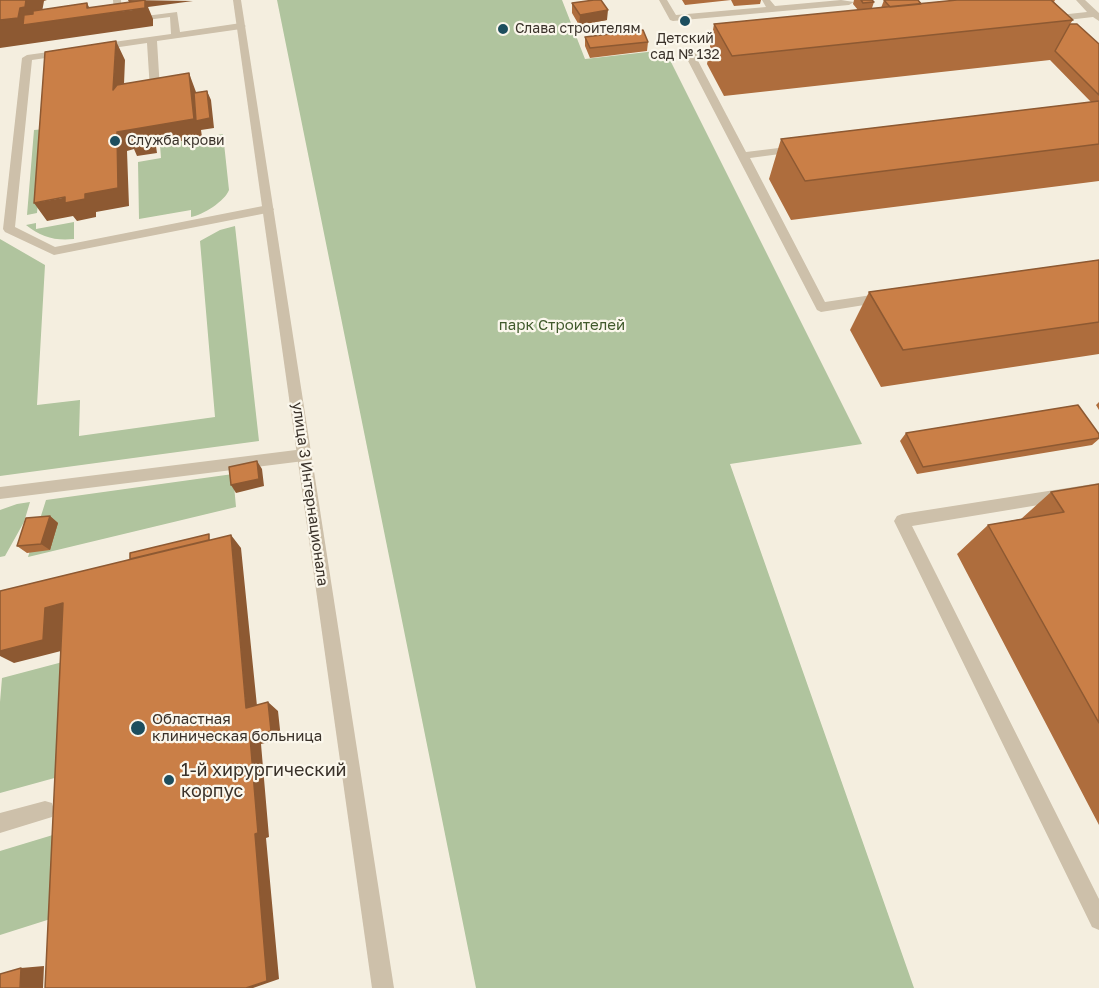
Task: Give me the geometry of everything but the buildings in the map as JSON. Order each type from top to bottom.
[{"type":"street","points":[[117,0],[118,22],[174,14],[176,35]]},
{"type":"street","name":"улица 3 Интернационала","points":[[237,0],[383,988]]},
{"type":"street","points":[[663,0],[673,18],[769,4],[851,1]]},
{"type":"street","points":[[1080,0],[1097,16]]},
{"type":"street","points":[[1040,20],[1097,16]]},
{"type":"street","points":[[241,26],[27,58],[9,229],[54,250],[268,209]]},
{"type":"street","points":[[152,39],[155,90]]},
{"type":"street","points":[[736,51],[690,56],[821,307],[902,295]]},
{"type":"street","points":[[743,156],[802,148]]},
{"type":"street","points":[[0,493],[304,455]]},
{"type":"street","points":[[1092,493],[902,521],[1099,920]]},
{"type":"street","points":[[0,823],[45,810]]},
{"type":"green space","name":"парк Строителей","points":[[277,0],[562,0],[585,59],[665,50],[862,444],[730,464],[914,988],[476,988]]},
{"type":"green space","points":[[45,129],[37,213],[27,215],[34,130]]},
{"type":"green space","points":[[223,134],[229,190],[223,199],[196,216],[191,217],[191,210],[139,219],[138,162],[161,158],[160,145]]},
{"type":"green space","points":[[74,222],[74,239],[54,239],[37,233],[26,225],[36,223],[36,229]]},
{"type":"green space","points":[[235,226],[259,441],[0,476],[0,239],[45,265],[37,405],[80,400],[79,436],[215,417],[200,241],[220,230]]},
{"type":"green space","points":[[233,474],[236,507],[28,557],[46,500]]},
{"type":"green space","points":[[30,502],[24,522],[5,556],[0,557],[0,510]]},
{"type":"green space","points":[[74,659],[69,774],[0,793],[2,678]]},
{"type":"green space","points":[[66,831],[63,915],[0,935],[0,851]]},
{"type":"place","name":"Детский сад № 132","points":[[685,21]]},
{"type":"place","name":"Слава строителям","points":[[503,29]]},
{"type":"place","name":"Служба крови","points":[[115,141]]},
{"type":"place","name":"Областная клиническая больница","points":[[138,728]]},
{"type":"place","name":"1-й хирургический корпус","points":[[169,780]]}]
